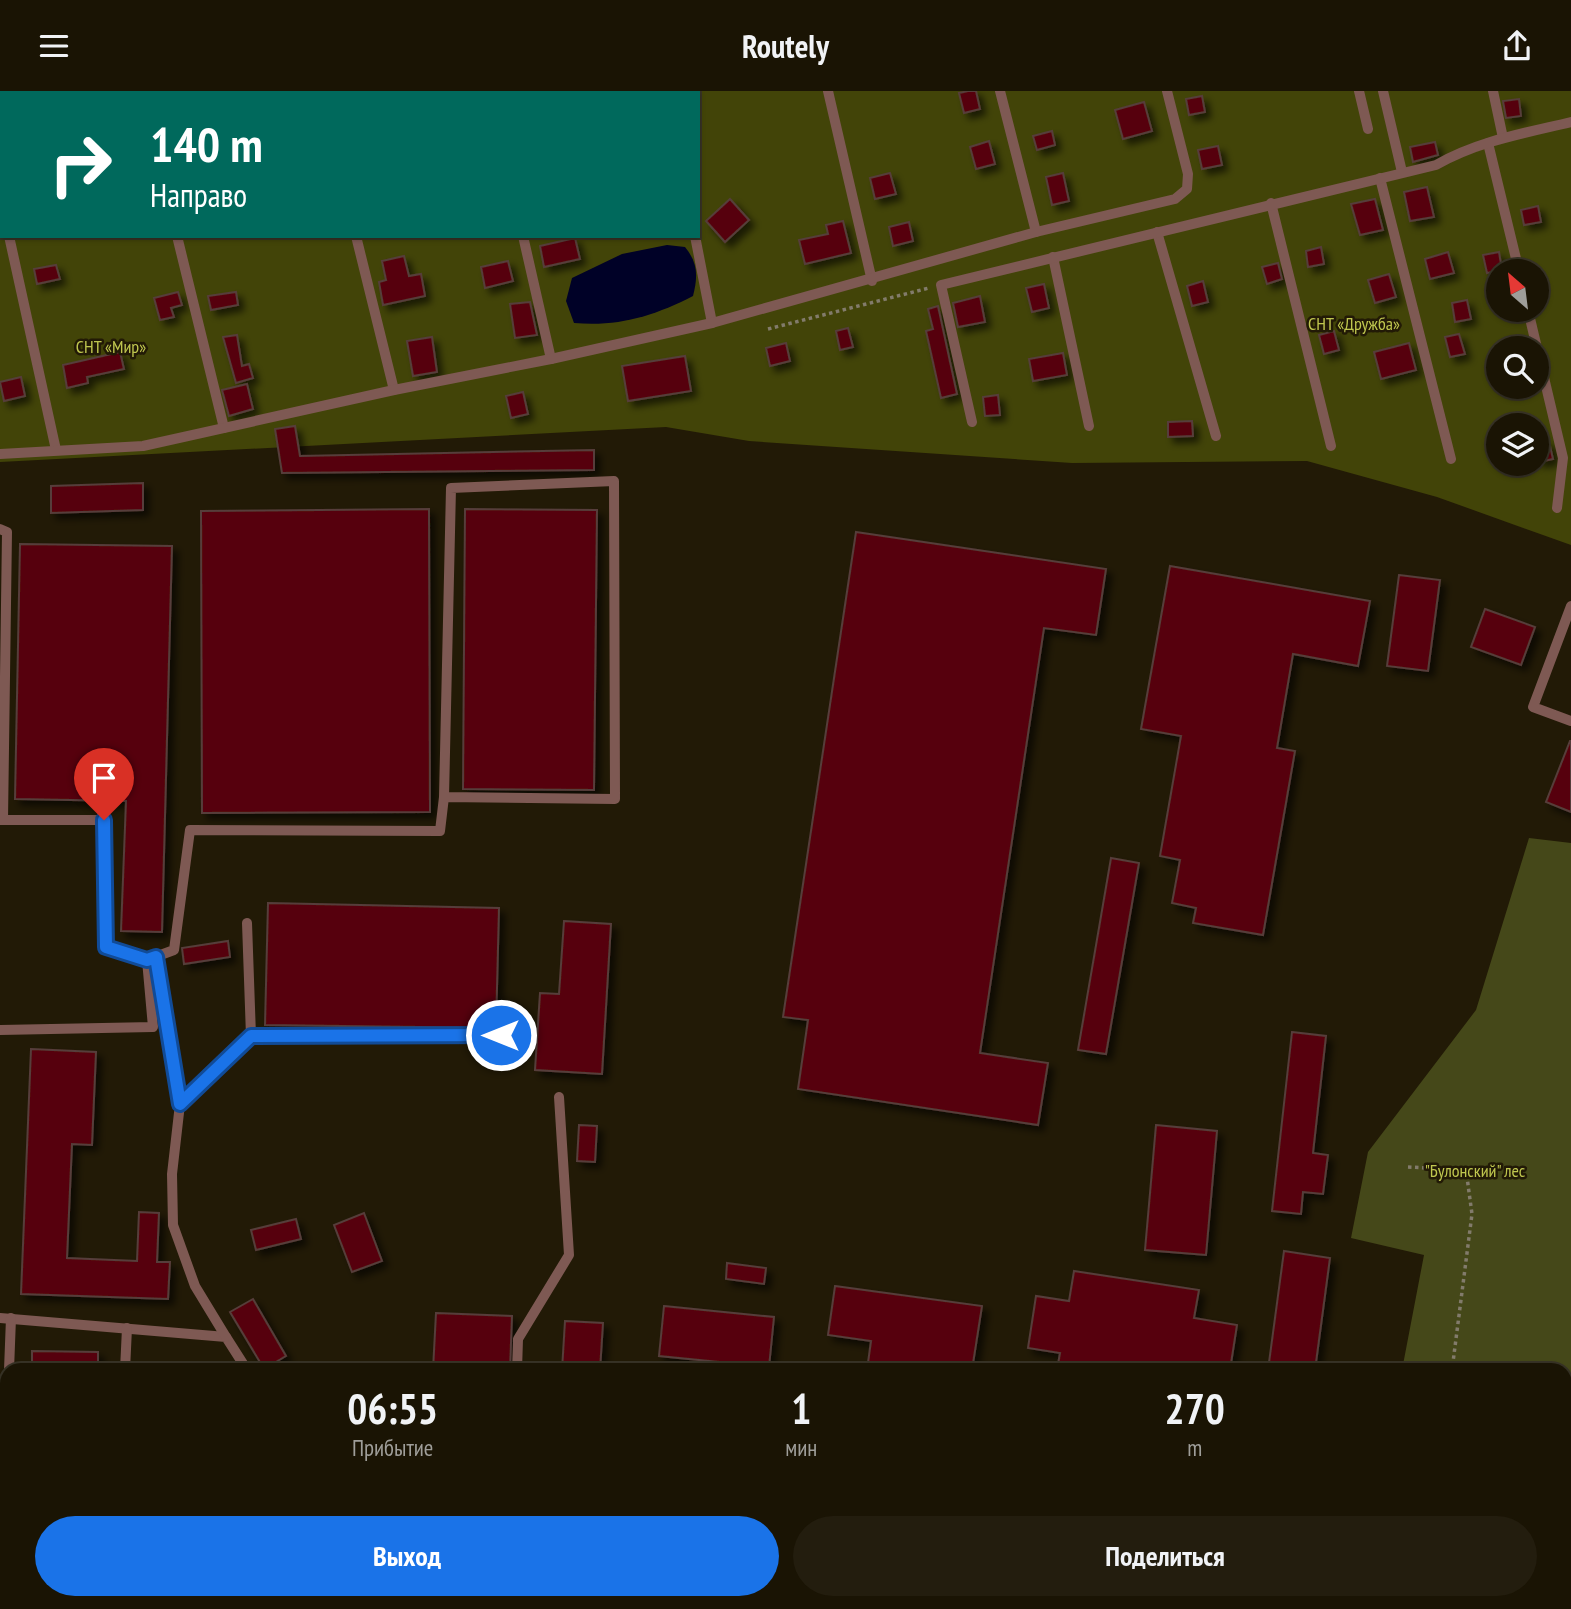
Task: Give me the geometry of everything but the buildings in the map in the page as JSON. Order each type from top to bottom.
[{"type":"lane","points":[[828,91],[872,281]]},
{"type":"lane","points":[[1000,91],[1036,232]]},
{"type":"lane","points":[[0,454],[143,446],[394,390],[551,359],[712,323],[872,281],[1036,232],[1175,199],[1187,189],[1188,174],[1167,91]]},
{"type":"lane","points":[[1359,91],[1368,129]]},
{"type":"lane","points":[[1383,91],[1402,172]]},
{"type":"lane","points":[[1493,91],[1503,138]]},
{"type":"lane","points":[[972,422],[941,285],[1436,165],[1454,155],[1503,138],[1571,122]]},
{"type":"lane","points":[[1488,143],[1516,259]]},
{"type":"lane","points":[[1380,178],[1451,459]]},
{"type":"lane","points":[[1271,203],[1331,446]]},
{"type":"lane","points":[[1157,232],[1216,436]]},
{"type":"lane","points":[[9,238],[56,450]]},
{"type":"lane","points":[[177,238],[224,428]]},
{"type":"lane","points":[[356,238],[394,390]]},
{"type":"lane","points":[[523,238],[551,359]]},
{"type":"lane","points":[[695,238],[712,323]]},
{"type":"lane","points":[[1053,257],[1090,426]]},
{"type":"lane","points":[[1531,322],[1563,458],[1557,508]]},
{"type":"lane","points":[[0,529],[7,532],[1,820],[104,820],[106,947],[151,958],[174,950],[190,830],[440,831],[444,797],[452,488],[614,481],[615,799],[444,797]]},
{"type":"lane","points":[[1571,605],[1533,707],[1571,721]]},
{"type":"lane","points":[[247,923],[251,1036]]},
{"type":"lane","points":[[0,1030],[153,1027],[151,958]]},
{"type":"lane","points":[[151,958],[180,1104],[172,1174],[173,1225],[195,1286],[243,1363]]},
{"type":"lane","points":[[180,1104],[251,1036],[501,1035]]},
{"type":"lane","points":[[517,1363],[518,1339],[569,1255],[559,1097]]},
{"type":"lane","points":[[0,1318],[226,1337]]},
{"type":"lane","points":[[9,1363],[11,1318]]},
{"type":"lane","points":[[125,1363],[127,1328]]},
{"type":"path","points":[[768,329],[941,285]]},
{"type":"path","points":[[1408,1167],[1466,1170],[1472,1214],[1453,1363]]},
{"type":"green space","points":[[700,91],[1571,91],[1571,545],[1437,497],[1307,461],[1072,463],[749,441],[666,427],[0,462],[0,238],[700,238]]},
{"type":"green space","name":"\"Булонский\" лес","points":[[1529,838],[1571,843],[1571,1363],[1403,1363],[1424,1255],[1351,1238],[1368,1152],[1476,1010]]},
{"type":"water","points":[[667,245],[685,247],[695,264],[696,282],[693,296],[635,319],[574,323],[566,301],[572,278],[622,254]]},
{"type":"route","points":[[104,820],[106,947],[147,960],[156,957],[180,1104],[251,1036],[501,1035]]},
{"type":"park label","name":"СНТ «Дружба»","points":[[1354,324]]},
{"type":"park label","name":"СНТ «Мир»","points":[[111,347]]}]
